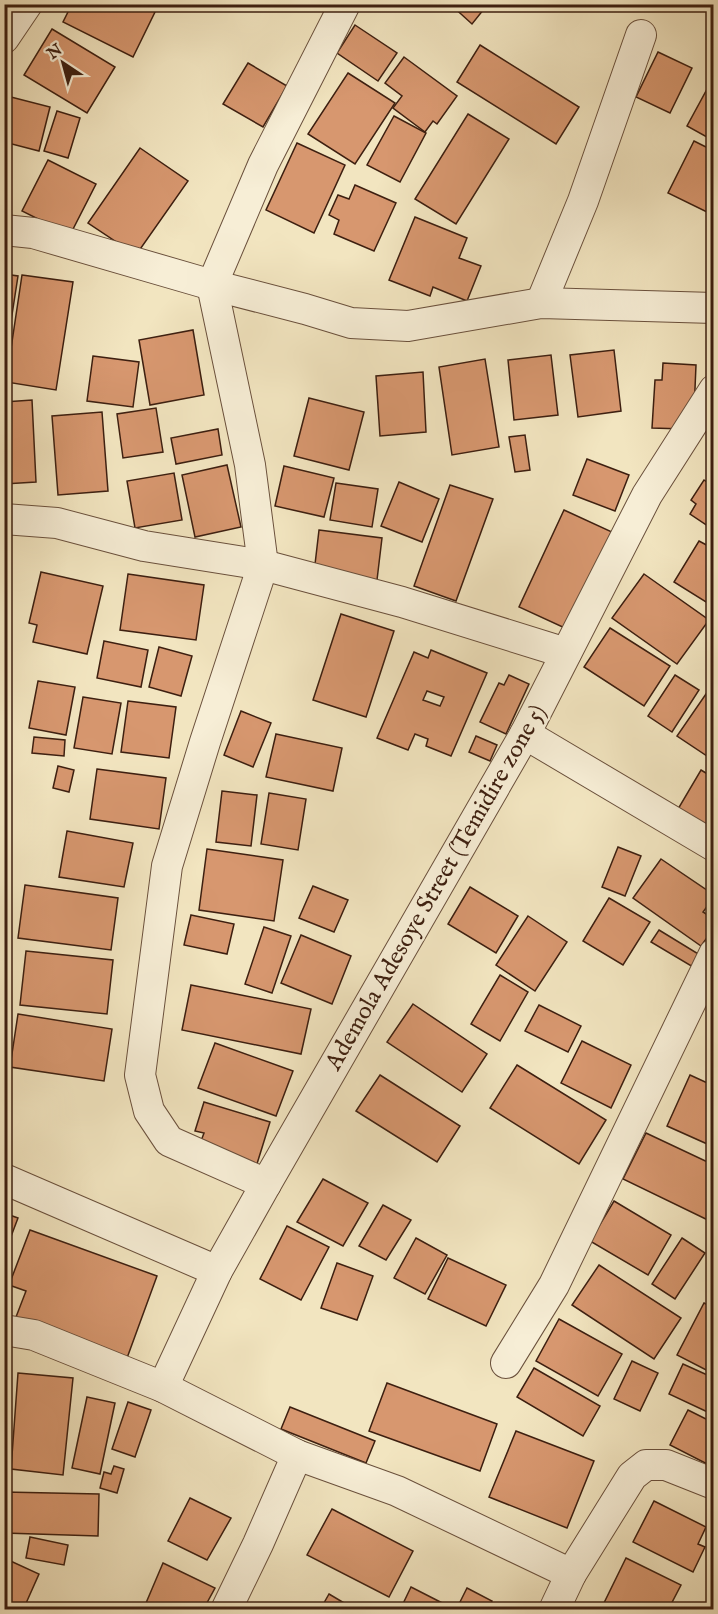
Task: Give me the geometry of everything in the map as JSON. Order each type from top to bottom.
[{"type":"street","points":[[4,38],[27,4]]},
{"type":"street","points":[[266,1184],[169,1141],[149,1111],[140,1075],[167,866],[263,565],[250,465],[212,285],[263,165],[345,4]]},
{"type":"street","points":[[541,303],[583,201],[641,35]]},
{"type":"street","points":[[4,230],[33,233],[351,323],[408,326],[541,303],[714,308]]},
{"type":"street","name":"Ademola Adesoye Street (Temidire zone 5)","points":[[163,1387],[218,1271],[266,1184],[525,734],[648,495],[714,390]]},
{"type":"street","points":[[4,519],[57,523],[144,546],[263,565],[402,602],[566,653]]},
{"type":"street","points":[[525,734],[714,846]]},
{"type":"street","points":[[506,1363],[554,1285],[714,954]]},
{"type":"street","points":[[4,1179],[218,1271]]},
{"type":"street","points":[[4,1330],[34,1335],[163,1387],[297,1455],[397,1491],[571,1574]]},
{"type":"street","points":[[226,1610],[297,1455]]},
{"type":"street","points":[[554,1610],[571,1574],[632,1476],[646,1466],[666,1465],[714,1484]]},
{"type":"building","points":[[72,4],[140,4],[155,12],[133,57],[63,22]]},
{"type":"building","points":[[450,4],[488,4],[472,24]]},
{"type":"building","points":[[355,25],[397,53],[378,81],[337,53]]},
{"type":"building","points":[[52,29],[115,67],[87,113],[24,75]]},
{"type":"building","points":[[480,45],[579,107],[556,144],[457,82]]},
{"type":"building","points":[[658,52],[692,68],[670,113],[636,97]]},
{"type":"building","points":[[404,57],[457,96],[437,124],[433,121],[425,132],[393,108],[402,96],[385,83]]},
{"type":"building","points":[[248,63],[287,86],[263,127],[223,104]]},
{"type":"building","points":[[348,73],[395,103],[355,164],[308,134]]},
{"type":"building","points":[[712,80],[714,81],[714,141],[687,126]]},
{"type":"building","points":[[7,96],[50,107],[39,151],[4,142],[4,106]]},
{"type":"building","points":[[57,111],[80,118],[68,158],[44,151]]},
{"type":"building","points":[[468,114],[509,139],[456,224],[415,199]]},
{"type":"building","points":[[394,116],[426,133],[400,182],[367,165]]},
{"type":"building","points":[[694,141],[714,151],[714,204],[709,213],[668,193]]},
{"type":"building","points":[[297,143],[345,165],[314,233],[266,210]]},
{"type":"building","points":[[140,148],[188,181],[136,255],[88,223]]},
{"type":"building","points":[[48,160],[96,184],[70,235],[22,211]]},
{"type":"building","points":[[355,185],[396,203],[374,251],[334,234],[339,220],[329,215],[338,195],[349,199]]},
{"type":"building","points":[[415,217],[467,238],[459,258],[481,266],[467,301],[433,287],[430,296],[389,280]]},
{"type":"building","points":[[4,274],[18,276],[5,360],[4,360]]},
{"type":"building","points":[[22,275],[73,282],[56,390],[6,382]]},
{"type":"building","points":[[193,330],[204,395],[150,405],[139,340]]},
{"type":"building","points":[[614,350],[621,411],[578,417],[570,355]]},
{"type":"building","points":[[551,355],[558,415],[514,420],[508,360]]},
{"type":"building","points":[[93,356],[139,362],[133,407],[87,401]]},
{"type":"building","points":[[485,359],[499,447],[452,455],[439,367]]},
{"type":"building","points":[[663,363],[696,365],[694,412],[684,429],[652,428],[655,380],[662,380]]},
{"type":"building","points":[[423,372],[426,432],[380,436],[376,376]]},
{"type":"building","points":[[309,398],[364,412],[349,470],[294,456]]},
{"type":"building","points":[[32,400],[36,482],[4,484],[4,402]]},
{"type":"building","points":[[156,408],[163,452],[123,458],[117,414]]},
{"type":"building","points":[[102,412],[108,491],[58,495],[52,416]]},
{"type":"building","points":[[218,429],[222,455],[176,464],[171,438]]},
{"type":"building","points":[[525,435],[530,470],[515,472],[509,437]]},
{"type":"building","points":[[587,459],[629,475],[615,511],[573,495]]},
{"type":"building","points":[[227,465],[241,527],[195,537],[182,475]]},
{"type":"building","points":[[284,466],[334,478],[324,517],[275,506]]},
{"type":"building","points":[[174,473],[182,520],[135,528],[127,481]]},
{"type":"building","points":[[714,479],[714,530],[690,514],[696,504],[691,500],[704,480],[710,484]]},
{"type":"building","points":[[399,482],[439,499],[422,542],[381,526]]},
{"type":"building","points":[[336,483],[378,489],[372,527],[330,520]]},
{"type":"building","points":[[450,485],[493,499],[456,601],[414,586]]},
{"type":"building","points":[[564,510],[612,532],[567,629],[519,607]]},
{"type":"building","points":[[319,530],[382,538],[377,580],[314,573]]},
{"type":"building","points":[[699,541],[714,549],[714,607],[674,582]]},
{"type":"building","points":[[41,572],[103,586],[87,654],[33,642],[37,625],[29,623]]},
{"type":"building","points":[[128,574],[204,585],[196,640],[120,630]]},
{"type":"building","points":[[644,574],[709,620],[677,664],[612,618]]},
{"type":"building","points":[[341,614],[394,631],[366,717],[313,700]]},
{"type":"building","points":[[610,628],[670,666],[644,706],[584,667]]},
{"type":"building","points":[[104,641],[148,650],[141,687],[97,678]]},
{"type":"building","points":[[159,647],[192,656],[181,696],[149,687]]},
{"type":"building","points":[[431,650],[487,673],[451,756],[426,746],[428,739],[415,734],[408,750],[377,738],[414,652],[428,658]],"holes":[[[427,691],[444,697],[440,706],[423,700]]]},
{"type":"building","points":[[509,675],[529,684],[506,734],[480,722],[499,683],[504,685]]},
{"type":"building","points":[[675,675],[699,690],[672,732],[648,716]]},
{"type":"building","points":[[38,681],[75,687],[66,735],[29,728]]},
{"type":"building","points":[[708,691],[714,695],[714,747],[707,756],[677,736]]},
{"type":"building","points":[[83,697],[121,703],[112,754],[74,748]]},
{"type":"building","points":[[128,701],[176,707],[169,758],[121,752]]},
{"type":"building","points":[[241,711],[271,723],[253,767],[224,755]]},
{"type":"building","points":[[276,734],[342,748],[333,791],[266,777]]},
{"type":"building","points":[[476,736],[497,745],[490,761],[469,752]]},
{"type":"building","points":[[34,737],[65,740],[64,756],[32,753]]},
{"type":"building","points":[[58,766],[74,770],[69,792],[53,788]]},
{"type":"building","points":[[97,769],[166,778],[159,829],[90,819]]},
{"type":"building","points":[[701,770],[714,778],[714,831],[678,809]]},
{"type":"building","points":[[222,791],[257,795],[251,846],[216,842]]},
{"type":"building","points":[[269,793],[306,799],[298,850],[261,844]]},
{"type":"building","points":[[67,831],[133,843],[124,887],[59,877]]},
{"type":"building","points":[[618,847],[641,856],[625,896],[602,887]]},
{"type":"building","points":[[207,849],[283,860],[274,921],[199,910]]},
{"type":"building","points":[[661,859],[714,895],[703,912],[714,919],[714,928],[701,946],[633,898]]},
{"type":"building","points":[[25,885],[118,898],[111,950],[18,938]]},
{"type":"building","points":[[313,886],[348,900],[334,932],[299,918]]},
{"type":"building","points":[[470,887],[518,916],[496,953],[448,924]]},
{"type":"building","points":[[609,898],[650,922],[623,965],[583,941]]},
{"type":"building","points":[[191,915],[234,924],[227,954],[184,945]]},
{"type":"building","points":[[528,916],[567,942],[535,991],[496,965]]},
{"type":"building","points":[[264,927],[291,936],[272,993],[245,984]]},
{"type":"building","points":[[659,930],[700,955],[693,967],[651,942]]},
{"type":"building","points":[[301,935],[351,956],[332,1004],[281,983]]},
{"type":"building","points":[[26,951],[113,960],[107,1014],[20,1005]]},
{"type":"building","points":[[500,975],[528,992],[500,1041],[471,1024]]},
{"type":"building","points":[[191,985],[311,1009],[301,1054],[182,1030]]},
{"type":"building","points":[[413,1004],[487,1054],[462,1092],[387,1042]]},
{"type":"building","points":[[539,1005],[581,1026],[568,1052],[525,1031]]},
{"type":"building","points":[[18,1014],[112,1029],[104,1081],[10,1067]]},
{"type":"building","points":[[582,1041],[631,1065],[611,1108],[561,1083]]},
{"type":"building","points":[[215,1043],[293,1071],[276,1116],[198,1088]]},
{"type":"building","points":[[517,1065],[606,1120],[579,1164],[490,1108]]},
{"type":"building","points":[[380,1075],[460,1126],[437,1162],[356,1111]]},
{"type":"building","points":[[690,1075],[714,1086],[714,1147],[667,1126]]},
{"type":"building","points":[[204,1102],[270,1122],[256,1167],[198,1149],[204,1133],[195,1131]]},
{"type":"building","points":[[646,1133],[714,1165],[714,1223],[623,1179]]},
{"type":"building","points":[[323,1179],[368,1203],[343,1246],[297,1222]]},
{"type":"building","points":[[614,1201],[671,1235],[648,1275],[590,1241]]},
{"type":"building","points":[[383,1205],[411,1220],[386,1260],[359,1246]]},
{"type":"building","points":[[4,1213],[18,1218],[4,1255]]},
{"type":"building","points":[[287,1226],[329,1247],[301,1300],[260,1279]]},
{"type":"building","points":[[30,1230],[157,1276],[127,1358],[16,1317],[26,1291],[9,1285]]},
{"type":"building","points":[[416,1238],[447,1255],[425,1294],[394,1278]]},
{"type":"building","points":[[682,1238],[705,1253],[675,1299],[652,1284]]},
{"type":"building","points":[[448,1258],[506,1285],[486,1326],[428,1299]]},
{"type":"building","points":[[337,1263],[373,1276],[357,1320],[321,1308]]},
{"type":"building","points":[[599,1265],[681,1318],[654,1359],[572,1305]]},
{"type":"building","points":[[704,1303],[714,1308],[714,1374],[677,1355]]},
{"type":"building","points":[[559,1319],[622,1354],[598,1396],[536,1361]]},
{"type":"building","points":[[632,1361],[658,1373],[640,1411],[614,1399]]},
{"type":"building","points":[[683,1364],[714,1378],[714,1415],[669,1394]]},
{"type":"building","points":[[534,1368],[600,1406],[583,1436],[517,1397]]},
{"type":"building","points":[[18,1373],[73,1378],[63,1475],[11,1469]]},
{"type":"building","points":[[387,1383],[497,1424],[480,1471],[369,1431]]},
{"type":"building","points":[[87,1397],[115,1403],[100,1474],[72,1468]]},
{"type":"building","points":[[128,1402],[151,1410],[135,1457],[112,1449]]},
{"type":"building","points":[[290,1407],[375,1441],[366,1463],[281,1429]]},
{"type":"building","points":[[688,1410],[714,1423],[713,1467],[670,1445]]},
{"type":"building","points":[[516,1431],[594,1461],[567,1528],[489,1497]]},
{"type":"building","points":[[114,1466],[124,1469],[117,1493],[100,1488],[104,1472],[111,1474]]},
{"type":"building","points":[[4,1492],[99,1494],[98,1536],[4,1533]]},
{"type":"building","points":[[190,1498],[231,1518],[207,1560],[168,1541]]},
{"type":"building","points":[[654,1501],[706,1527],[698,1544],[705,1547],[693,1572],[633,1542]]},
{"type":"building","points":[[332,1509],[413,1551],[389,1597],[307,1555]]},
{"type":"building","points":[[30,1537],[68,1545],[64,1565],[26,1558]]},
{"type":"building","points":[[4,1558],[39,1574],[23,1610],[4,1608]]},
{"type":"building","points":[[626,1558],[681,1585],[668,1610],[607,1610],[602,1607]]},
{"type":"building","points":[[163,1563],[215,1588],[203,1610],[143,1610]]},
{"type":"building","points":[[411,1587],[456,1610],[400,1610]]},
{"type":"building","points":[[467,1588],[492,1601],[487,1610],[456,1610]]},
{"type":"building","points":[[329,1594],[356,1610],[320,1610]]}]
